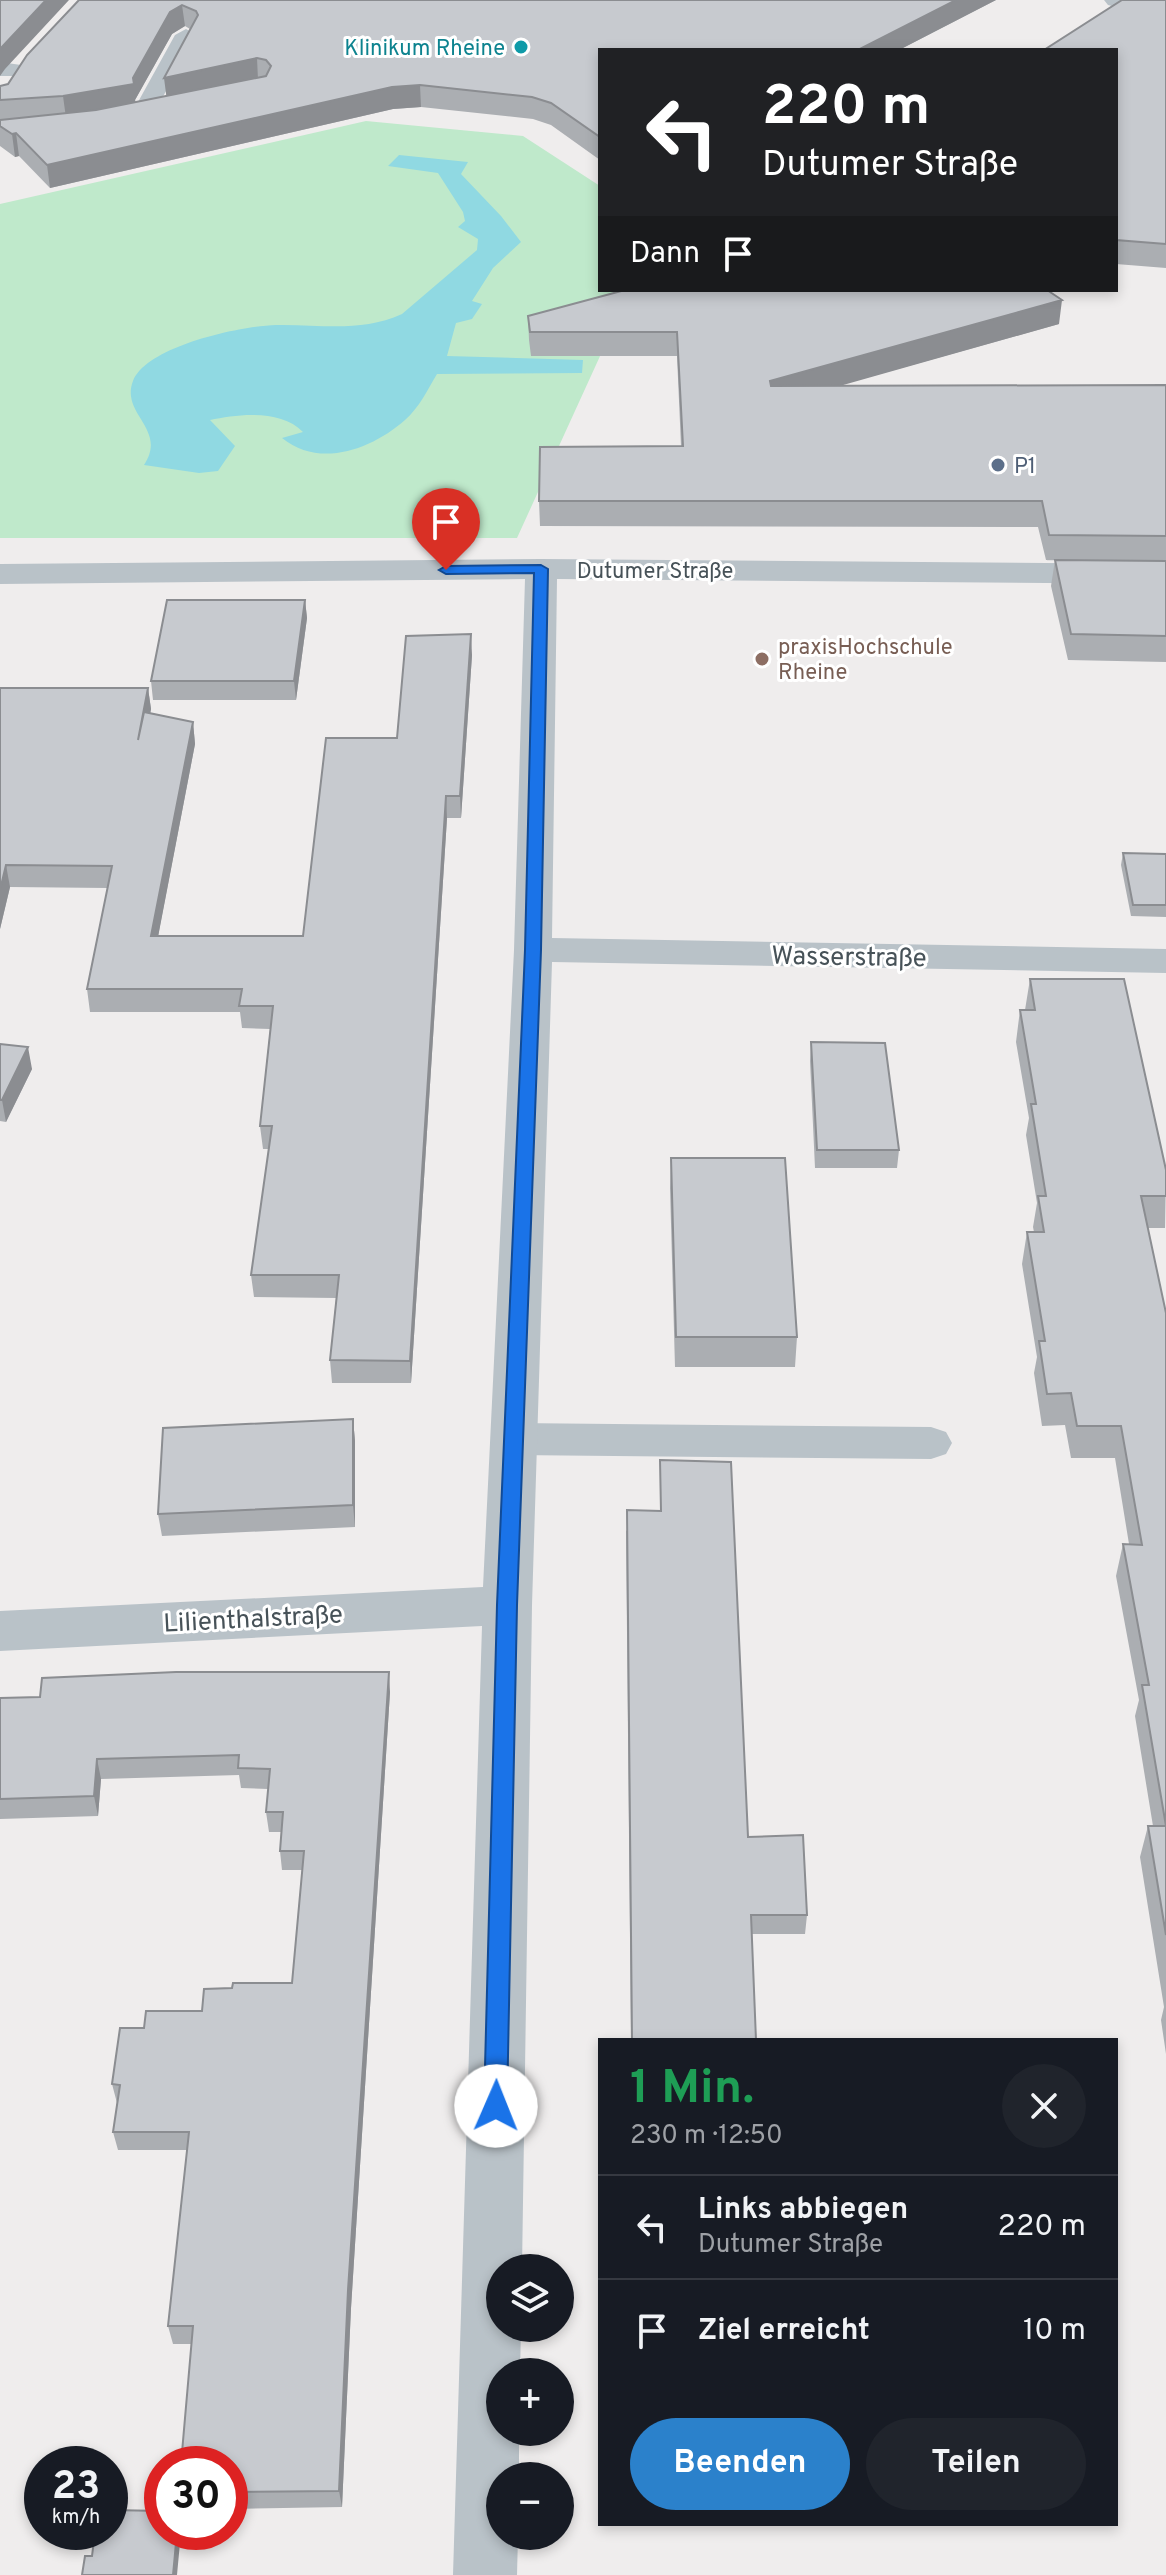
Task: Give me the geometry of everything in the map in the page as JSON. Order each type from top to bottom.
[{"type":"street","points":[[1116,0],[1166,13]]},
{"type":"street","points":[[8,78],[38,51]]},
{"type":"street","points":[[485,2575],[507,1605],[533,950],[541,569]]},
{"type":"street","name":"Dutumer Straße","points":[[0,574],[541,569],[1166,574]]},
{"type":"street","name":"Wasserstraße","points":[[533,950],[1166,961]]},
{"type":"street","name":"Lilienthalstraße","points":[[0,1631],[507,1605]]},
{"type":"lane","points":[[125,119],[160,112],[149,102],[186,35]]},
{"type":"lane","points":[[514,1439],[931,1443]]},
{"type":"green space","points":[[366,121],[523,136],[598,185],[598,292],[691,292],[606,343],[517,538],[0,538],[0,204]]},
{"type":"water","points":[[399,155],[468,162],[461,174],[521,242],[493,268],[472,301],[482,304],[472,319],[456,323],[447,356],[583,360],[582,373],[437,374],[405,420],[362,447],[345,452],[329,454],[297,447],[282,438],[303,432],[294,425],[271,417],[246,415],[210,420],[235,446],[218,471],[199,473],[144,465],[151,441],[131,393],[133,381],[156,358],[197,340],[241,329],[276,325],[355,326],[386,320],[402,314],[477,250],[478,239],[458,227],[465,221],[463,212],[438,173],[388,166]]},
{"type":"building","points":[[0,0],[46,0],[0,49]]},
{"type":"building","points":[[79,0],[956,0],[862,48],[598,48],[598,136],[551,103],[532,97],[420,85],[392,87],[47,165],[16,133],[12,134],[0,126],[0,120],[96,110],[266,76],[271,66],[266,60],[257,58],[164,78],[198,15],[182,5],[170,12],[133,78],[134,84],[63,96],[0,100],[0,86],[8,84],[27,55]]},
{"type":"building","points":[[1122,0],[1166,0],[1166,244],[1118,240],[1118,48],[1047,48]]},
{"type":"building","points":[[618,292],[1050,292],[1062,300],[770,381],[771,386],[1166,385],[1166,536],[1049,535],[1042,501],[539,501],[540,447],[683,446],[677,332],[530,332],[528,316]]},
{"type":"building","points":[[1055,560],[1166,561],[1166,636],[1071,634]]},
{"type":"building","points":[[167,600],[305,600],[294,681],[151,681]]},
{"type":"building","points":[[471,634],[460,796],[446,796],[410,1361],[330,1360],[339,1275],[251,1275],[272,1126],[260,1126],[273,1006],[239,1006],[242,989],[87,989],[112,866],[6,865],[0,890],[0,688],[148,688],[138,740],[144,712],[193,722],[151,936],[303,936],[326,738],[397,738],[406,636]]},
{"type":"building","points":[[1123,853],[1166,854],[1166,905],[1133,905]]},
{"type":"building","points":[[1030,979],[1124,979],[1166,1170],[1166,1196],[1141,1196],[1166,1313],[1166,1826],[1142,1685],[1149,1685],[1123,1544],[1142,1545],[1121,1426],[1077,1426],[1071,1393],[1047,1394],[1039,1341],[1045,1341],[1027,1232],[1044,1232],[1038,1196],[1046,1196],[1031,1104],[1036,1104],[1020,1010],[1035,1010]]},
{"type":"building","points":[[811,1042],[885,1043],[899,1150],[817,1150]]},
{"type":"building","points":[[0,1044],[28,1047],[2,1100],[0,1100]]},
{"type":"building","points":[[671,1158],[785,1158],[797,1337],[676,1337]]},
{"type":"building","points":[[353,1419],[353,1505],[158,1514],[163,1428]]},
{"type":"building","points":[[660,1460],[731,1462],[748,1837],[803,1835],[807,1915],[751,1915],[756,2038],[632,2038],[627,1510],[661,1511]]},
{"type":"building","points":[[176,1672],[389,1672],[348,2290],[339,2491],[248,2492],[248,2446],[183,2446],[193,2326],[168,2326],[189,2132],[113,2132],[120,2085],[112,2084],[120,2028],[144,2028],[146,2011],[202,2011],[204,1989],[232,1988],[233,1983],[292,1983],[304,1851],[280,1851],[283,1812],[266,1812],[270,1769],[238,1768],[239,1755],[97,1759],[94,1796],[0,1799],[0,1698],[40,1697],[42,1678]]},
{"type":"building","points":[[1148,1826],[1166,1826],[1166,1935]]},
{"type":"building","points":[[128,2510],[144,2511],[144,2550],[175,2550],[173,2575],[82,2575],[85,2556],[92,2556],[93,2550],[128,2550]]},
{"type":"place","name":"Klinikum Rheine","points":[[521,47]]},
{"type":"place","name":"P1","points":[[998,465]]},
{"type":"place","name":"praxisHochschule Rheine","points":[[762,659]]},
{"type":"route","points":[[446,570],[541,569],[533,950],[507,1605],[496,2106]]}]
